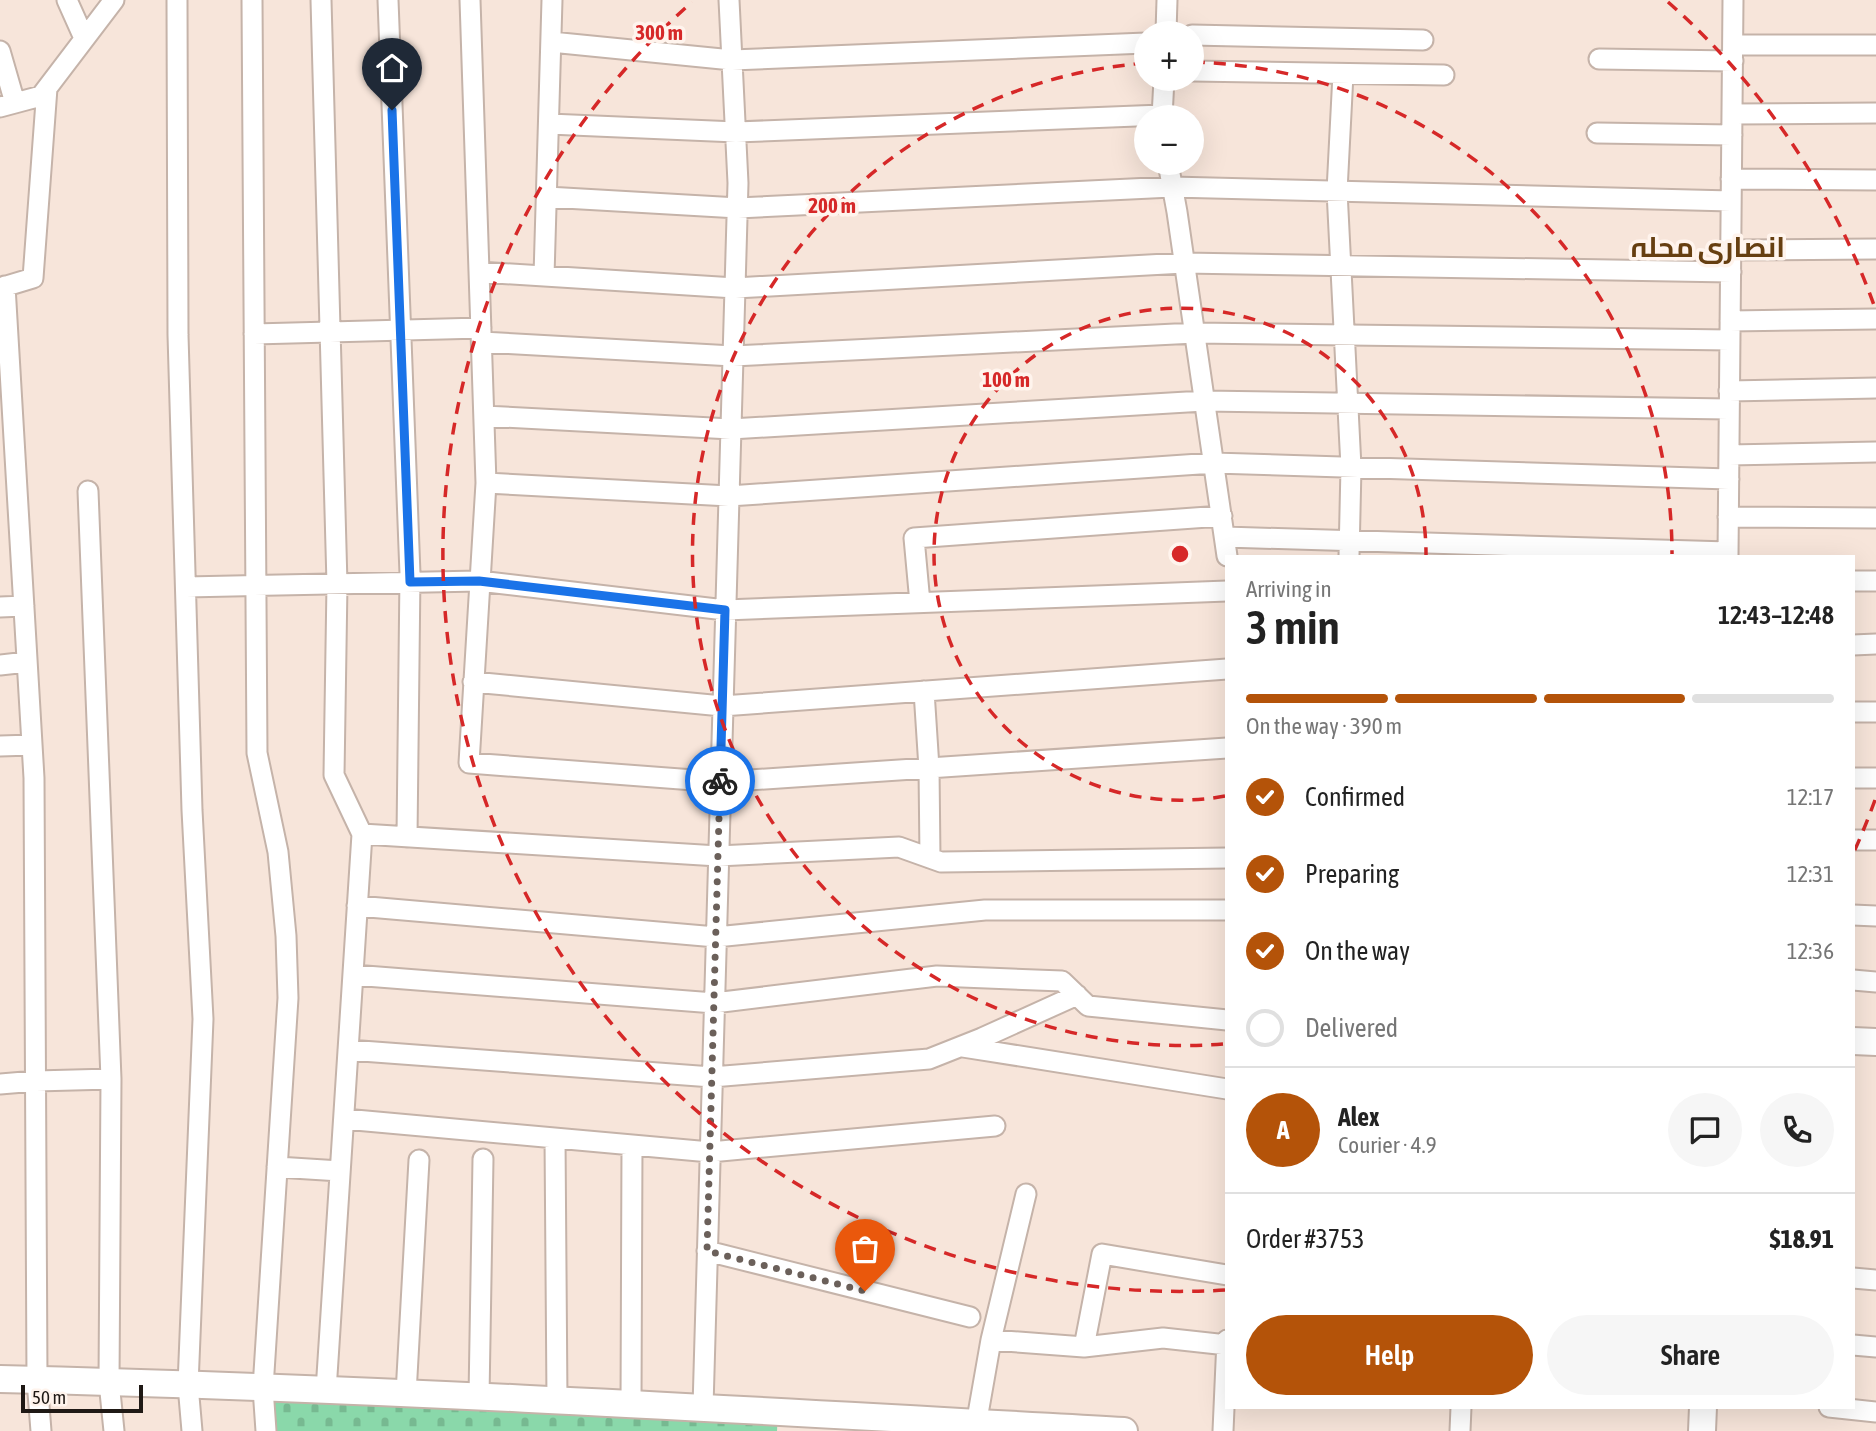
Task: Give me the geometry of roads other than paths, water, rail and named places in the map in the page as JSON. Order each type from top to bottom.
[{"type":"street","points":[[67,0],[84,38]]},
{"type":"street","points":[[0,51],[7,105],[41,96],[114,0]]},
{"type":"street","points":[[177,0],[178,335],[192,810],[203,1020],[188,1385],[192,1431]]},
{"type":"street","points":[[252,0],[257,753],[278,852],[286,936],[288,999],[263,1388],[266,1431]]},
{"type":"street","points":[[321,0],[337,584],[334,775],[362,834],[326,1391]]},
{"type":"street","points":[[388,0],[410,582],[407,837]]},
{"type":"street","points":[[470,0],[486,483],[469,763],[720,782],[1225,748]]},
{"type":"street","points":[[544,276],[552,0]]},
{"type":"street","points":[[703,1407],[738,183],[729,0]]},
{"type":"street","points":[[1166,21],[1167,0]]},
{"type":"street","points":[[1225,537],[1349,548],[1728,554],[1733,0]]},
{"type":"street","points":[[1204,35],[1423,40]]},
{"type":"street","points":[[551,42],[732,60],[1134,43]]},
{"type":"street","points":[[1599,59],[1876,45]]},
{"type":"street","points":[[1204,71],[1444,75]]},
{"type":"street","points":[[1343,74],[1337,191],[1351,467],[1349,548]]},
{"type":"street","points":[[41,1431],[37,1380],[34,778],[20,539],[8,479],[3,287],[33,278],[47,88]]},
{"type":"street","points":[[1732,114],[1876,113]]},
{"type":"street","points":[[549,124],[736,132],[1134,117]]},
{"type":"street","points":[[1597,133],[1732,135]]},
{"type":"street","points":[[1170,175],[1227,555]]},
{"type":"street","points":[[1731,179],[1876,180]]},
{"type":"street","points":[[547,197],[737,208],[1172,187],[1731,201]]},
{"type":"street","points":[[1731,250],[1876,248]]},
{"type":"street","points":[[479,272],[735,288],[1184,263],[1731,272]]},
{"type":"street","points":[[254,334],[401,330],[733,356],[1195,333],[1345,335],[1730,331],[1876,319]]},
{"type":"street","points":[[484,415],[731,429],[1204,401],[1348,403],[1729,400],[1876,388]]},
{"type":"street","points":[[1729,455],[1876,452]]},
{"type":"street","points":[[486,483],[729,496],[1214,463],[1728,479]]},
{"type":"street","points":[[88,491],[110,1079],[109,1381],[114,1431]]},
{"type":"street","points":[[920,603],[914,538],[1222,516]]},
{"type":"street","points":[[1728,517],[1876,518]]},
{"type":"street","points":[[0,540],[20,539]]},
{"type":"street","points":[[186,587],[479,581],[725,610],[1225,591]]},
{"type":"street","points":[[1855,582],[1876,581]]},
{"type":"street","points":[[0,607],[24,606]]},
{"type":"street","points":[[1855,645],[1876,644]]},
{"type":"street","points":[[0,665],[27,662]]},
{"type":"street","points":[[473,682],[722,706],[1225,669]]},
{"type":"street","points":[[924,691],[929,768],[930,858]]},
{"type":"street","points":[[1855,712],[1876,712]]},
{"type":"street","points":[[0,746],[32,745]]},
{"type":"street","points":[[1855,778],[1876,778]]},
{"type":"street","points":[[362,834],[718,856],[899,847],[941,862],[1225,858]]},
{"type":"street","points":[[1855,840],[1876,840]]},
{"type":"street","points":[[357,906],[716,937],[985,910],[1225,910]]},
{"type":"street","points":[[1855,915],[1876,916]]},
{"type":"street","points":[[353,975],[714,1003],[937,976],[1062,981],[1088,1006],[1225,1020]]},
{"type":"street","points":[[1855,980],[1876,982]]},
{"type":"street","points":[[348,1050],[712,1077],[929,1059],[1077,995]]},
{"type":"street","points":[[1855,1041],[1876,1042]]},
{"type":"street","points":[[962,1046],[1225,1089]]},
{"type":"street","points":[[0,1084],[110,1079]]},
{"type":"street","points":[[344,1119],[710,1152],[995,1126]]},
{"type":"street","points":[[555,1138],[557,1401]]},
{"type":"street","points":[[631,1404],[632,1145]]},
{"type":"street","points":[[479,1397],[483,1159]]},
{"type":"street","points":[[407,1394],[419,1160]]},
{"type":"street","points":[[277,1167],[340,1171]]},
{"type":"street","points":[[976,1427],[991,1340],[1026,1194]]},
{"type":"street","points":[[707,1251],[970,1317]]},
{"type":"street","points":[[1084,1347],[1102,1254],[1225,1275]]},
{"type":"street","points":[[1855,1278],[1876,1280]]},
{"type":"street","points":[[991,1340],[1084,1347],[1163,1338],[1225,1343]]},
{"type":"street","points":[[1855,1345],[1876,1347]]},
{"type":"street","points":[[0,1379],[109,1381],[703,1407],[782,1422],[1124,1431]]},
{"type":"street","points":[[1223,1431],[1225,1387]]},
{"type":"street","points":[[1460,1431],[1461,1409]]},
{"type":"street","points":[[1702,1431],[1703,1409]]},
{"type":"street","points":[[1848,1409],[1876,1412]]},
{"type":"district","name":"انصاری محلہ","points":[[1708,247]]}]
